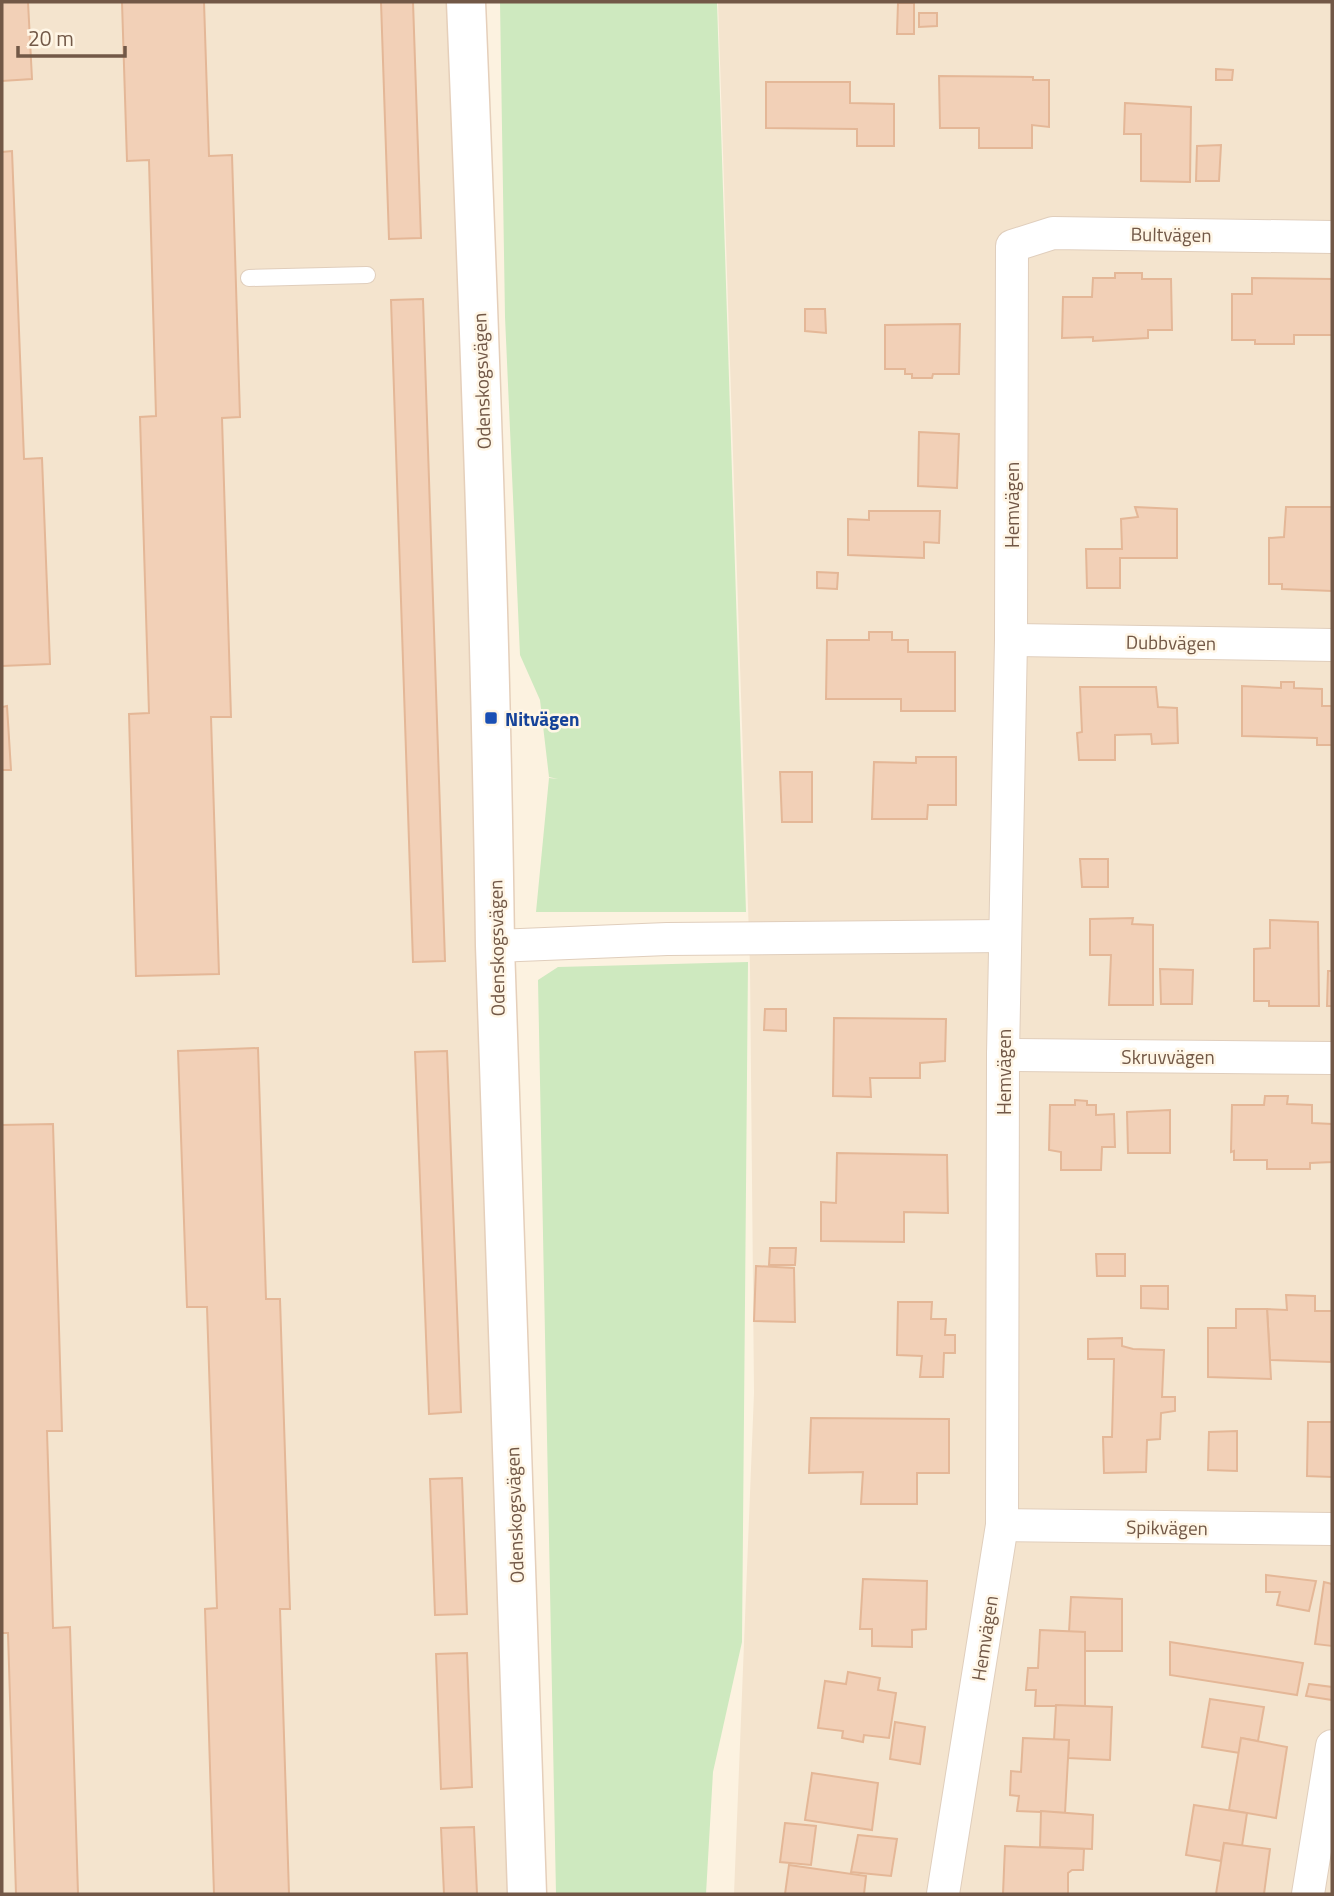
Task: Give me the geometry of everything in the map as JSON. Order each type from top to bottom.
[{"type":"street","name":"Odenskogsvägen","points":[[466,2],[481,366],[495,946],[527,1894]]},
{"type":"street","name":"Bultvägen","points":[[1012,246],[1053,233],[1332,237]]},
{"type":"street","name":"Hemvägen","points":[[943,1894],[1002,1525],[1003,1055],[1011,640],[1012,246]]},
{"type":"street","name":"Dubbvägen","points":[[1011,640],[1332,645]]},
{"type":"street","points":[[495,946],[667,939],[1004,936]]},
{"type":"street","name":"Skruvvägen","points":[[1003,1055],[1332,1058]]},
{"type":"street","name":"Spikvägen","points":[[1002,1525],[1332,1529]]},
{"type":"street","points":[[1308,1894],[1332,1746]]},
{"type":"lane","points":[[249,278],[367,275]]},
{"type":"shaded area","points":[[2,2],[465,2],[527,1894],[2,1894]]},
{"type":"shaded area","points":[[718,2],[1332,2],[1332,1894],[734,1894],[754,1393],[750,967]]},
{"type":"green space","points":[[500,2],[717,2],[746,912],[536,912],[549,778],[558,779],[549,777],[540,700],[520,655],[505,317]]},
{"type":"green space","points":[[748,962],[742,1642],[713,1772],[706,1894],[556,1894],[538,980],[558,967]]},
{"type":"building","points":[[2,2],[28,2],[32,79],[2,81]]},
{"type":"building","points":[[122,2],[204,2],[209,156],[232,155],[240,417],[222,418],[231,717],[211,717],[219,974],[136,976],[129,714],[149,713],[140,417],[156,416],[149,160],[127,161]]},
{"type":"building","points":[[381,2],[413,2],[421,238],[389,239]]},
{"type":"building","points":[[898,3],[914,3],[914,34],[897,34]]},
{"type":"building","points":[[919,13],[937,13],[937,26],[919,27]]},
{"type":"building","points":[[1216,69],[1233,70],[1232,80],[1216,80]]},
{"type":"building","points":[[939,76],[1033,77],[1033,80],[1049,80],[1049,127],[1032,125],[1032,148],[979,148],[979,128],[940,128]]},
{"type":"building","points":[[766,82],[850,82],[850,103],[894,104],[894,146],[857,146],[857,129],[766,128]]},
{"type":"building","points":[[1125,103],[1191,107],[1190,182],[1141,181],[1141,134],[1124,134]]},
{"type":"building","points":[[1221,145],[1219,181],[1196,181],[1197,146]]},
{"type":"building","points":[[12,151],[24,459],[42,458],[50,664],[2,666],[2,152]]},
{"type":"building","points":[[1115,273],[1142,273],[1142,279],[1171,279],[1172,330],[1148,330],[1148,338],[1093,341],[1093,337],[1062,338],[1063,297],[1092,297],[1093,278],[1115,278]]},
{"type":"building","points":[[1252,278],[1332,279],[1332,335],[1294,335],[1294,344],[1255,344],[1255,340],[1232,340],[1232,294],[1252,294]]},
{"type":"building","points":[[423,299],[445,961],[413,962],[391,300]]},
{"type":"building","points":[[805,309],[825,309],[826,333],[805,331]]},
{"type":"building","points":[[960,324],[959,374],[933,374],[932,378],[912,378],[912,374],[905,374],[905,369],[885,369],[885,325]]},
{"type":"building","points":[[919,432],[959,434],[957,488],[918,486]]},
{"type":"building","points":[[1135,507],[1177,509],[1177,558],[1120,558],[1120,588],[1087,588],[1086,549],[1122,549],[1121,519],[1138,517]]},
{"type":"building","points":[[1286,507],[1332,507],[1332,591],[1282,589],[1282,584],[1269,584],[1269,538],[1284,537]]},
{"type":"building","points":[[869,511],[940,511],[939,543],[924,542],[924,558],[848,555],[848,519],[869,520]]},
{"type":"building","points":[[817,572],[838,573],[837,589],[817,588]]},
{"type":"building","points":[[869,632],[892,632],[892,640],[908,640],[908,652],[955,652],[955,711],[901,711],[901,699],[826,699],[827,640],[869,640]]},
{"type":"building","points":[[1281,682],[1294,682],[1294,688],[1322,689],[1322,706],[1332,706],[1332,745],[1317,745],[1317,738],[1242,736],[1242,686],[1281,688]]},
{"type":"building","points":[[1080,687],[1156,687],[1158,707],[1177,708],[1178,743],[1152,744],[1151,734],[1115,735],[1115,760],[1079,760],[1077,733],[1082,732]]},
{"type":"building","points":[[7,706],[11,770],[2,770],[2,707]]},
{"type":"building","points":[[916,757],[956,757],[956,805],[928,805],[927,819],[872,819],[874,762],[916,763]]},
{"type":"building","points":[[780,772],[812,772],[812,822],[782,822]]},
{"type":"building","points":[[1080,859],[1108,859],[1108,887],[1082,887]]},
{"type":"building","points":[[1133,918],[1132,924],[1153,925],[1153,1005],[1109,1005],[1111,955],[1090,955],[1090,919]]},
{"type":"building","points":[[1270,920],[1318,922],[1319,1006],[1269,1006],[1269,1001],[1254,1001],[1254,949],[1270,948]]},
{"type":"building","points":[[1160,969],[1193,970],[1192,1004],[1161,1004]]},
{"type":"building","points":[[1328,971],[1332,971],[1332,1006],[1327,1006]]},
{"type":"building","points":[[765,1009],[786,1009],[786,1031],[764,1030]]},
{"type":"building","points":[[834,1018],[946,1019],[945,1061],[920,1063],[920,1078],[870,1078],[871,1097],[833,1096]]},
{"type":"building","points":[[258,1048],[266,1299],[280,1299],[290,1609],[280,1609],[289,1894],[214,1894],[205,1609],[217,1608],[207,1307],[187,1307],[178,1051]]},
{"type":"building","points":[[447,1051],[461,1412],[429,1414],[415,1052]]},
{"type":"building","points":[[1265,1096],[1288,1096],[1287,1104],[1312,1105],[1312,1123],[1332,1124],[1332,1162],[1310,1163],[1310,1169],[1267,1169],[1267,1160],[1234,1160],[1234,1151],[1231,1152],[1232,1105],[1264,1105]]},
{"type":"building","points":[[1075,1100],[1096,1105],[1096,1115],[1114,1114],[1115,1147],[1102,1147],[1101,1170],[1061,1170],[1061,1152],[1049,1150],[1050,1105],[1075,1105]]},
{"type":"building","points":[[1170,1110],[1170,1153],[1128,1153],[1127,1112]]},
{"type":"building","points":[[53,1124],[62,1431],[47,1431],[53,1628],[70,1627],[78,1894],[16,1894],[8,1633],[2,1633],[2,1125]]},
{"type":"building","points":[[837,1153],[947,1155],[948,1213],[904,1212],[904,1242],[821,1241],[821,1202],[836,1203]]},
{"type":"building","points":[[770,1248],[796,1248],[795,1265],[769,1265]]},
{"type":"building","points":[[1096,1254],[1125,1254],[1125,1276],[1097,1276]]},
{"type":"building","points":[[756,1266],[794,1268],[795,1322],[754,1321]]},
{"type":"building","points":[[1141,1286],[1168,1286],[1168,1309],[1141,1308]]},
{"type":"building","points":[[1286,1295],[1315,1296],[1315,1311],[1332,1311],[1331,1362],[1270,1360],[1267,1309],[1287,1310]]},
{"type":"building","points":[[898,1302],[932,1302],[931,1319],[946,1319],[945,1335],[955,1335],[955,1353],[944,1353],[943,1377],[920,1377],[922,1356],[897,1355]]},
{"type":"building","points":[[1236,1309],[1267,1309],[1271,1379],[1208,1377],[1208,1328],[1236,1328]]},
{"type":"building","points":[[1122,1338],[1122,1346],[1164,1350],[1162,1397],[1175,1397],[1175,1411],[1161,1413],[1160,1439],[1147,1440],[1146,1472],[1104,1473],[1103,1437],[1112,1437],[1114,1359],[1088,1359],[1088,1339]]},
{"type":"building","points":[[811,1418],[949,1419],[949,1473],[917,1473],[917,1504],[861,1504],[863,1472],[809,1473]]},
{"type":"building","points":[[1308,1422],[1332,1422],[1332,1477],[1307,1476]]},
{"type":"building","points":[[1237,1431],[1237,1471],[1208,1470],[1209,1432]]},
{"type":"building","points":[[462,1478],[467,1614],[435,1615],[430,1479]]},
{"type":"building","points":[[1266,1575],[1316,1581],[1309,1611],[1277,1605],[1280,1592],[1266,1592]]},
{"type":"building","points":[[863,1579],[927,1581],[926,1629],[912,1630],[912,1647],[872,1646],[872,1629],[860,1629]]},
{"type":"building","points":[[1324,1582],[1332,1584],[1332,1646],[1315,1644]]},
{"type":"building","points":[[1071,1597],[1122,1599],[1122,1651],[1085,1651],[1085,1632],[1069,1632]]},
{"type":"building","points":[[1040,1630],[1085,1632],[1085,1706],[1035,1706],[1036,1690],[1026,1690],[1028,1668],[1038,1668]]},
{"type":"building","points":[[1170,1642],[1303,1663],[1297,1695],[1170,1675]]},
{"type":"building","points":[[467,1653],[472,1787],[441,1789],[436,1654]]},
{"type":"building","points":[[848,1672],[880,1678],[878,1690],[896,1693],[889,1738],[864,1735],[863,1742],[842,1738],[843,1731],[818,1728],[825,1681],[846,1684]]},
{"type":"building","points":[[1309,1684],[1332,1687],[1332,1700],[1306,1696]]},
{"type":"building","points":[[1210,1699],[1264,1707],[1258,1741],[1241,1738],[1240,1753],[1202,1747]]},
{"type":"building","points":[[1056,1705],[1112,1707],[1110,1760],[1068,1758],[1069,1740],[1054,1740]]},
{"type":"building","points":[[895,1722],[925,1727],[920,1764],[890,1759]]},
{"type":"building","points":[[1023,1738],[1069,1740],[1065,1813],[1017,1811],[1019,1796],[1010,1795],[1011,1771],[1021,1772]]},
{"type":"building","points":[[1241,1738],[1287,1747],[1276,1818],[1229,1810]]},
{"type":"building","points":[[812,1773],[878,1783],[872,1830],[805,1820]]},
{"type":"building","points":[[1194,1805],[1247,1813],[1242,1846],[1224,1843],[1221,1861],[1186,1855]]},
{"type":"building","points":[[1041,1811],[1093,1815],[1092,1849],[1040,1847]]},
{"type":"building","points":[[785,1823],[816,1826],[811,1865],[780,1862]]},
{"type":"building","points":[[474,1827],[477,1894],[444,1894],[441,1828]]},
{"type":"building","points":[[858,1835],[897,1839],[891,1876],[851,1872]]},
{"type":"building","points":[[1224,1843],[1270,1849],[1264,1894],[1216,1894]]},
{"type":"building","points":[[1005,1846],[1084,1849],[1083,1870],[1072,1870],[1068,1873],[1068,1894],[1003,1894]]},
{"type":"building","points":[[789,1865],[866,1876],[864,1894],[785,1894]]},
{"type":"place","name":"Nitvägen","points":[[491,718]]}]
